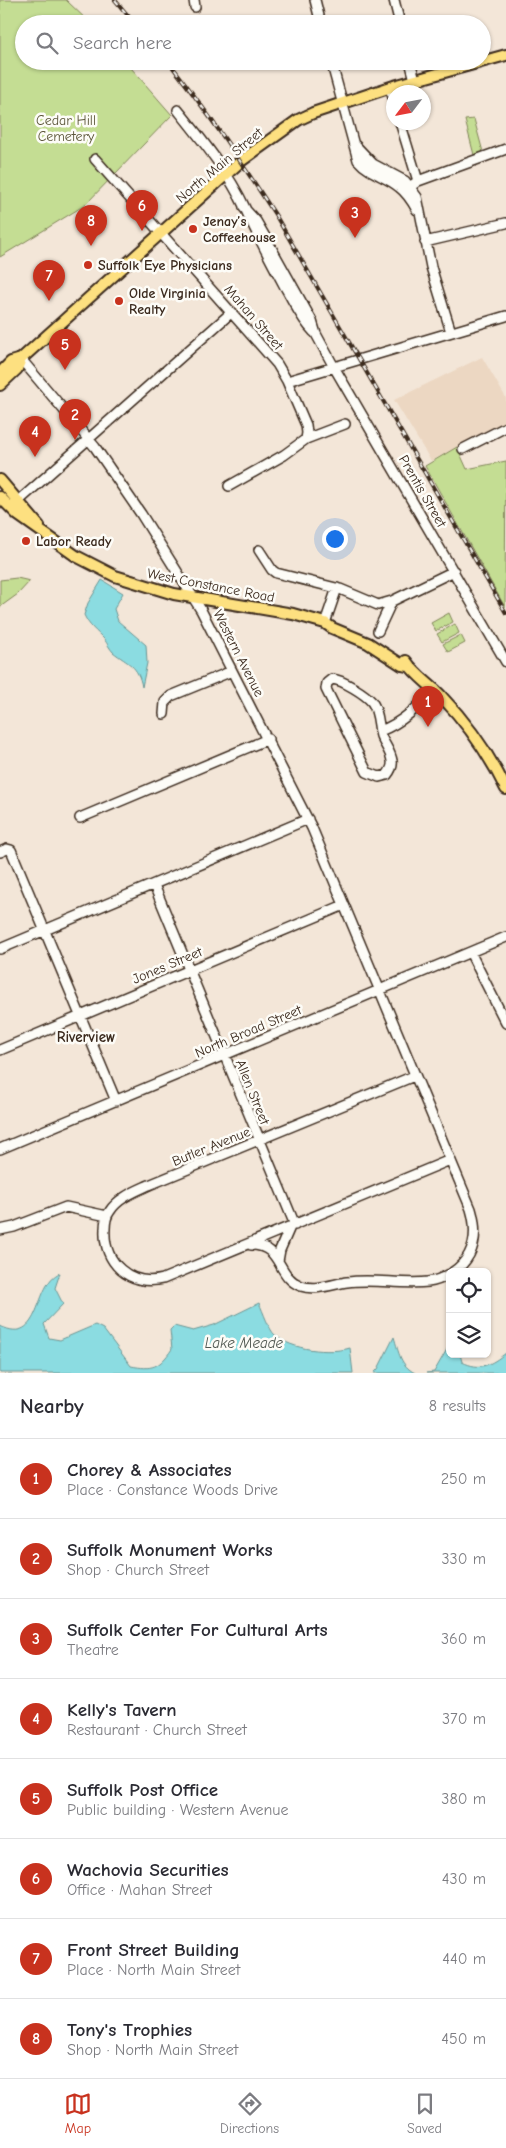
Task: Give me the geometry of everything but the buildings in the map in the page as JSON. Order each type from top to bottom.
[{"type":"main road","name":"North Main Street","points":[[491,59],[506,55]]},
{"type":"main road","name":"North Main Street","points":[[399,85],[451,70]]},
{"type":"main road","name":"North Main Street","points":[[0,373],[11,362],[21,359],[241,161],[298,120],[342,103],[386,89]]},
{"type":"main road","name":"North Main Street","points":[[0,385],[17,369],[21,359]]},
{"type":"main road","name":"West Constance Road","points":[[0,480],[44,533]]},
{"type":"main road","name":"West Constance Road","points":[[0,498],[11,509],[76,556],[115,576],[154,589],[293,614],[326,623],[332,622],[369,637],[396,653],[435,689],[459,715],[481,744],[506,789]]},
{"type":"street","points":[[315,0],[319,15]]},
{"type":"street","points":[[394,0],[398,15]]},
{"type":"street","points":[[333,70],[358,160],[364,167],[400,187],[411,186],[506,149]]},
{"type":"street","points":[[412,70],[415,80]]},
{"type":"street","name":"Prentis Street","points":[[178,110],[226,175],[251,225],[307,325],[316,334],[506,662]]},
{"type":"street","points":[[401,130],[411,186],[450,332]]},
{"type":"street","name":"Mahan Street","points":[[95,159],[277,364],[287,380],[306,426],[306,439]]},
{"type":"street","points":[[425,242],[506,223]]},
{"type":"street","points":[[11,509],[232,312]]},
{"type":"street","points":[[287,380],[506,316]]},
{"type":"street","name":"Western Avenue","points":[[21,359],[90,439],[194,597],[308,819],[471,1209],[476,1238],[468,1257],[457,1268]]},
{"type":"street","points":[[229,486],[284,455],[306,439],[345,424]]},
{"type":"street","points":[[463,449],[506,427]]},
{"type":"street","points":[[259,550],[276,573],[338,588],[378,605],[392,601],[454,571]]},
{"type":"street","points":[[326,623],[338,588]]},
{"type":"street","points":[[378,631],[392,601]]},
{"type":"street","points":[[164,714],[165,702],[171,696],[232,671]]},
{"type":"street","points":[[332,680],[338,680],[368,699],[374,707],[380,731],[392,762],[388,774],[378,777],[367,772],[326,689],[327,683],[332,680]]},
{"type":"street","points":[[380,731],[395,725],[406,714],[419,706],[435,689]]},
{"type":"street","points":[[80,818],[268,738]]},
{"type":"street","points":[[0,950],[308,819]]},
{"type":"street","points":[[4,850],[12,850],[116,1101]]},
{"type":"street","name":"Allen Street","points":[[154,885],[292,1226]]},
{"type":"street","name":"Jones Street","points":[[0,1050],[344,905]]},
{"type":"street","name":"North Broad Street","points":[[0,1148],[506,937]]},
{"type":"street","points":[[470,952],[505,1018]]},
{"type":"street","name":"Butler Avenue","points":[[107,1216],[118,1202],[135,1192],[414,1076]]},
{"type":"street","points":[[0,1230],[14,1227],[66,1207],[107,1216],[105,1234],[108,1252],[115,1265],[126,1274],[140,1280],[156,1281],[450,1160]]},
{"type":"street","points":[[278,1262],[280,1250],[292,1226]]},
{"type":"street","points":[[246,1244],[261,1245],[268,1248],[290,1279],[307,1288],[362,1280],[402,1283],[431,1282],[446,1276]]},
{"type":"shaded area","points":[[482,357],[506,398],[506,422],[431,461],[394,400]]},
{"type":"green space","name":"Cedar Hill Cemetery","points":[[0,0],[66,0],[82,15],[15,15],[15,70],[133,70],[172,115],[85,205],[0,257]]},
{"type":"green space","points":[[474,119],[483,152],[474,155],[465,120]]},
{"type":"green space","points":[[457,447],[467,469],[506,461],[505,607],[425,466]]},
{"type":"green space","points":[[17,578],[30,581],[18,594],[0,607],[0,580]]},
{"type":"green space","points":[[449,613],[453,622],[436,631],[431,623]]},
{"type":"green space","points":[[455,624],[459,633],[442,642],[437,634]]},
{"type":"green space","points":[[461,635],[465,643],[448,652],[443,644]]},
{"type":"water","points":[[102,580],[123,593],[114,609],[118,621],[146,645],[147,663],[142,687],[135,669],[113,652],[84,615],[88,603]]},
{"type":"water","name":"Lake Meade","points":[[60,1273],[55,1288],[63,1304],[44,1324],[49,1338],[60,1340],[95,1325],[103,1329],[131,1366],[144,1368],[159,1364],[172,1349],[170,1330],[174,1326],[193,1331],[214,1325],[259,1303],[271,1329],[282,1340],[311,1349],[332,1351],[350,1348],[353,1373],[0,1373],[0,1326],[14,1330],[24,1328],[31,1321],[45,1288],[51,1279]]},
{"type":"water","points":[[394,1337],[403,1362],[415,1373],[374,1373],[378,1369]]},
{"type":"water","points":[[446,1351],[446,1358],[461,1358],[462,1362],[475,1366],[495,1361],[506,1353],[506,1373],[426,1373],[434,1372]]},
{"type":"railway","points":[[115,0],[128,15]]},
{"type":"railway","points":[[175,70],[224,137],[276,216],[506,613]]},
{"type":"place","name":"Jenay’s Coffeehouse","points":[[193,229]]},
{"type":"place","name":"Wachovia Securities","points":[[142,231]]},
{"type":"place","name":"Suffolk Center For Cultural Arts","points":[[355,238]]},
{"type":"place","name":"Tony's Trophies","points":[[91,246]]},
{"type":"place","name":"Suffolk Eye Physicians","points":[[88,265]]},
{"type":"place","name":"Front Street Building","points":[[49,301]]},
{"type":"place","name":"Olde Virginia Realty","points":[[119,301]]},
{"type":"place","name":"Suffolk Post Office","points":[[65,370]]},
{"type":"place","name":"Suffolk Monument Works","points":[[75,440]]},
{"type":"place","name":"Kelly's Tavern","points":[[35,457]]},
{"type":"place","name":"Labor Ready","points":[[26,541]]},
{"type":"place","name":"Chorey & Associates","points":[[428,727]]},
{"type":"district","name":"Riverview","points":[[86,1037]]}]
